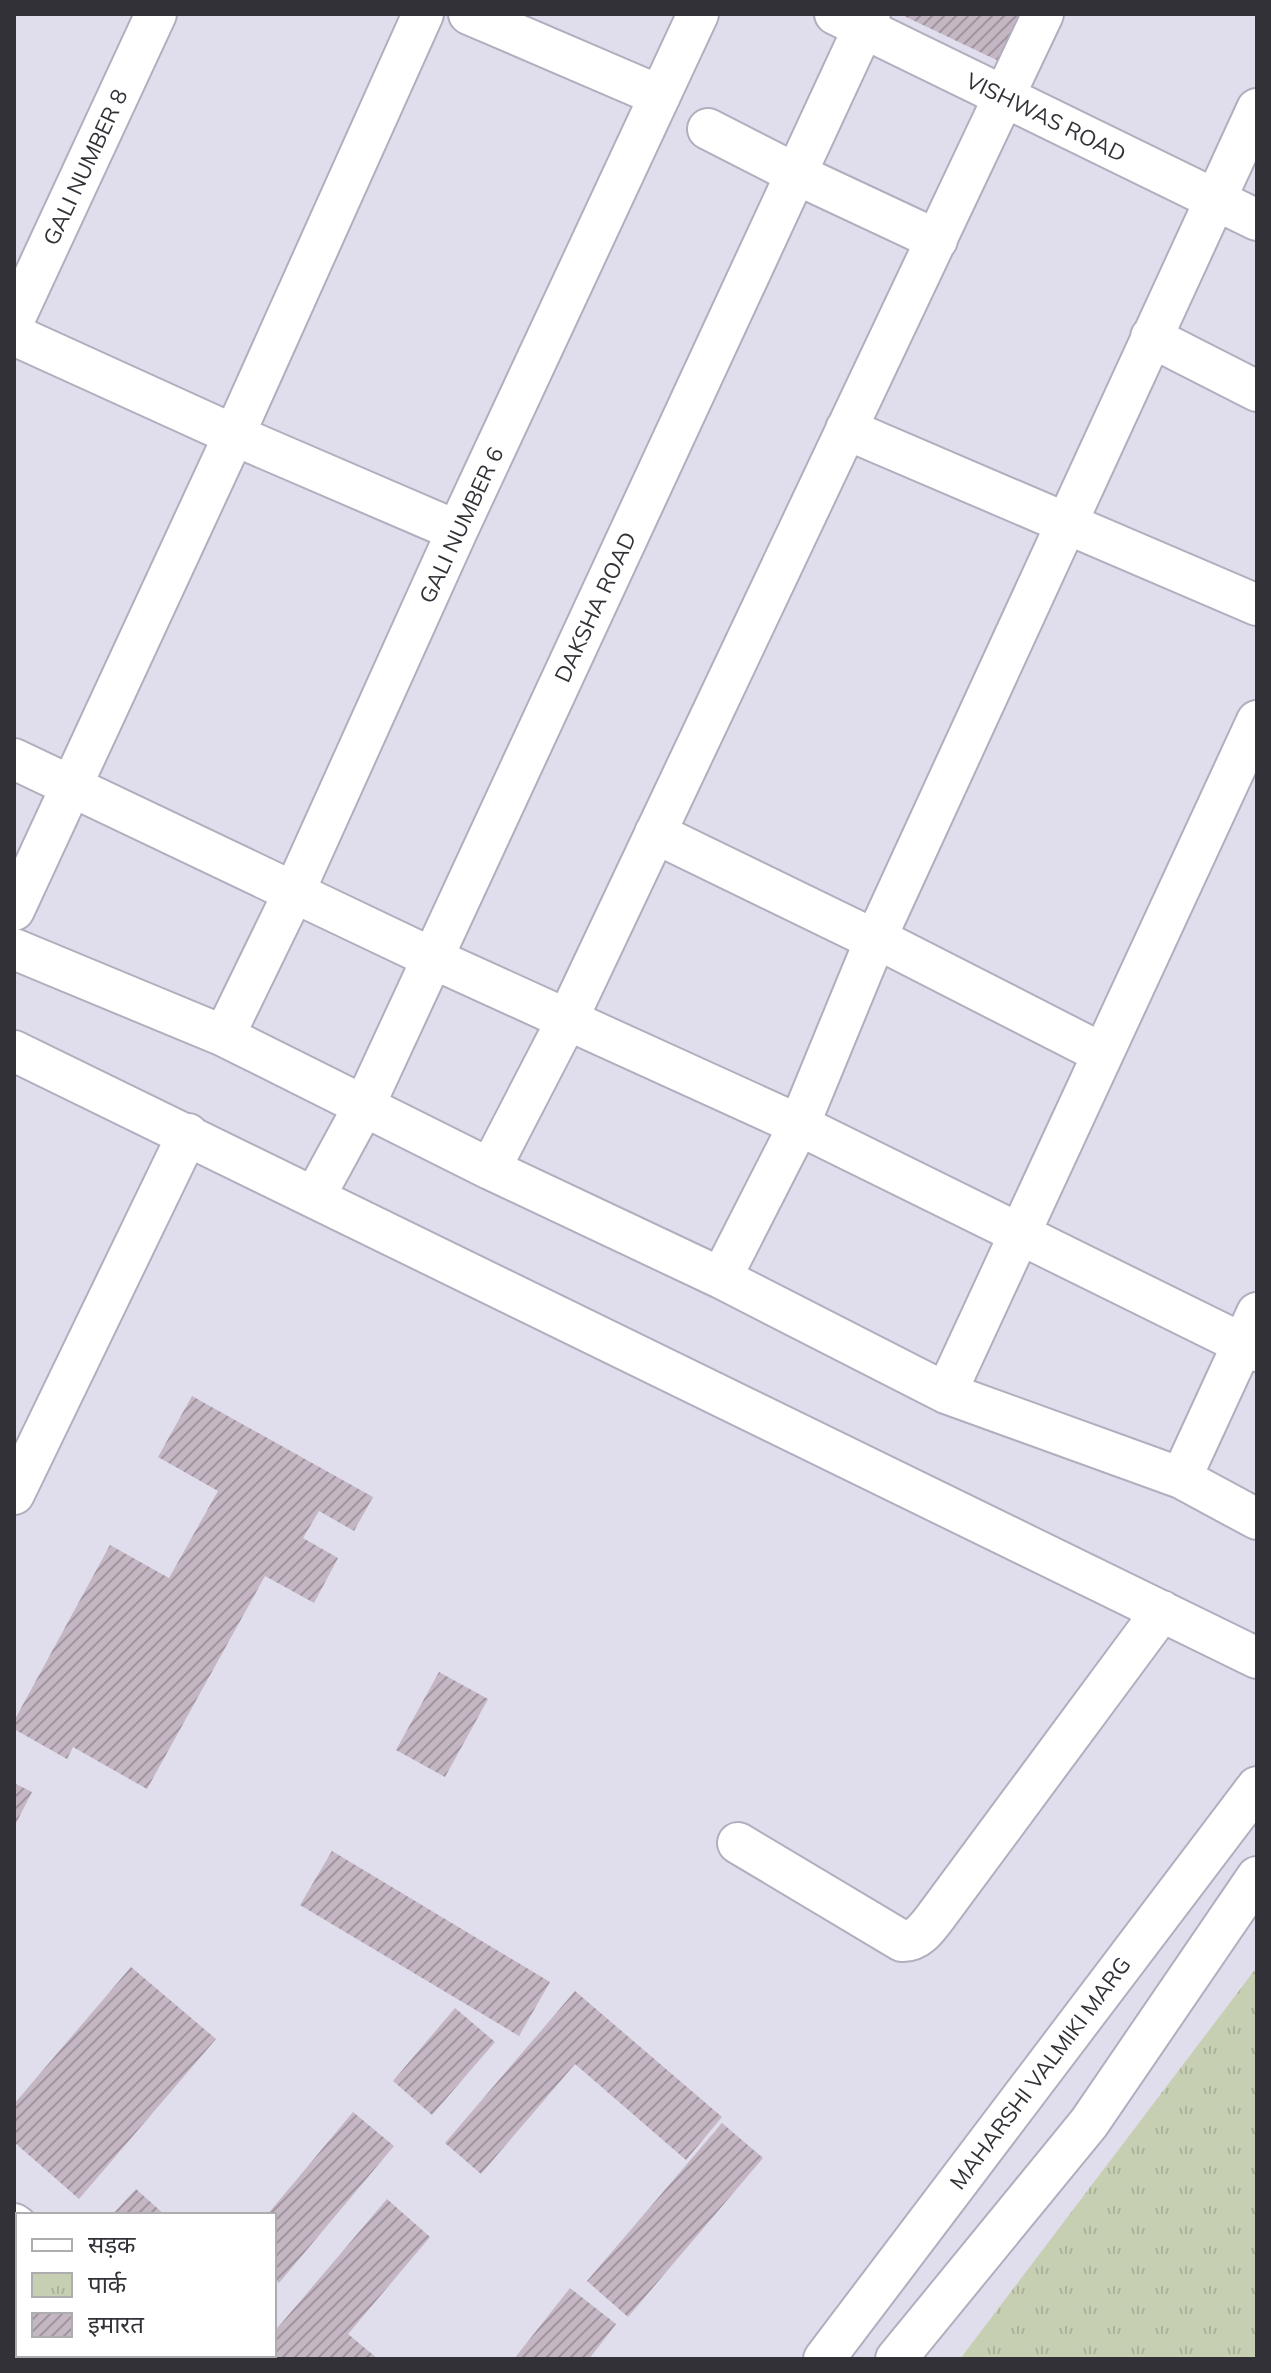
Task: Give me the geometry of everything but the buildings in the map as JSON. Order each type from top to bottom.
[{"type":"street","name":"GALI NUMBER 8","points":[[14,320],[156,14]]},
{"type":"street","points":[[14,910],[234,435],[423,14]]},
{"type":"street","points":[[469,14],[660,96]]},
{"type":"street","name":"GALI NUMBER 6","points":[[224,1036],[294,892],[457,531],[698,14]]},
{"type":"street","points":[[490,1169],[567,1020],[1043,14]]},
{"type":"street","name":"VISHWAS ROAD","points":[[856,19],[1006,97],[1257,220]]},
{"type":"street","name":"DAKSHA ROAD","points":[[315,1196],[364,1106],[796,174],[856,19]]},
{"type":"street","points":[[721,1278],[799,1125],[876,938],[1257,109]]},
{"type":"street","points":[[708,129],[937,240]]},
{"type":"street","points":[[14,335],[234,435],[457,531]]},
{"type":"street","points":[[1151,337],[1257,391]]},
{"type":"street","points":[[846,429],[1257,605]]},
{"type":"street","points":[[946,1393],[1257,721]]},
{"type":"street","points":[[14,759],[432,958],[799,1125],[1020,1234],[1252,1336],[1181,1478]]},
{"type":"street","points":[[655,833],[876,938],[1103,1054]]},
{"type":"street","points":[[14,949],[224,1036],[490,1169],[721,1278],[946,1393],[1181,1478],[1257,1519]]},
{"type":"street","points":[[14,1051],[1257,1658]]},
{"type":"street","points":[[14,1494],[188,1134]]},
{"type":"street","points":[[738,1843],[902,1941],[913,1939],[937,1915],[1162,1611]]},
{"type":"street","name":"MAHARSHI VALMIKI MARG","points":[[824,2359],[1257,1787]]},
{"type":"street","points":[[896,2359],[1089,2123],[1257,1877]]},
{"type":"street","points":[[921,2231],[971,2270]]},
{"type":"green space","points":[[1257,1967],[1257,2359],[960,2359]]}]
